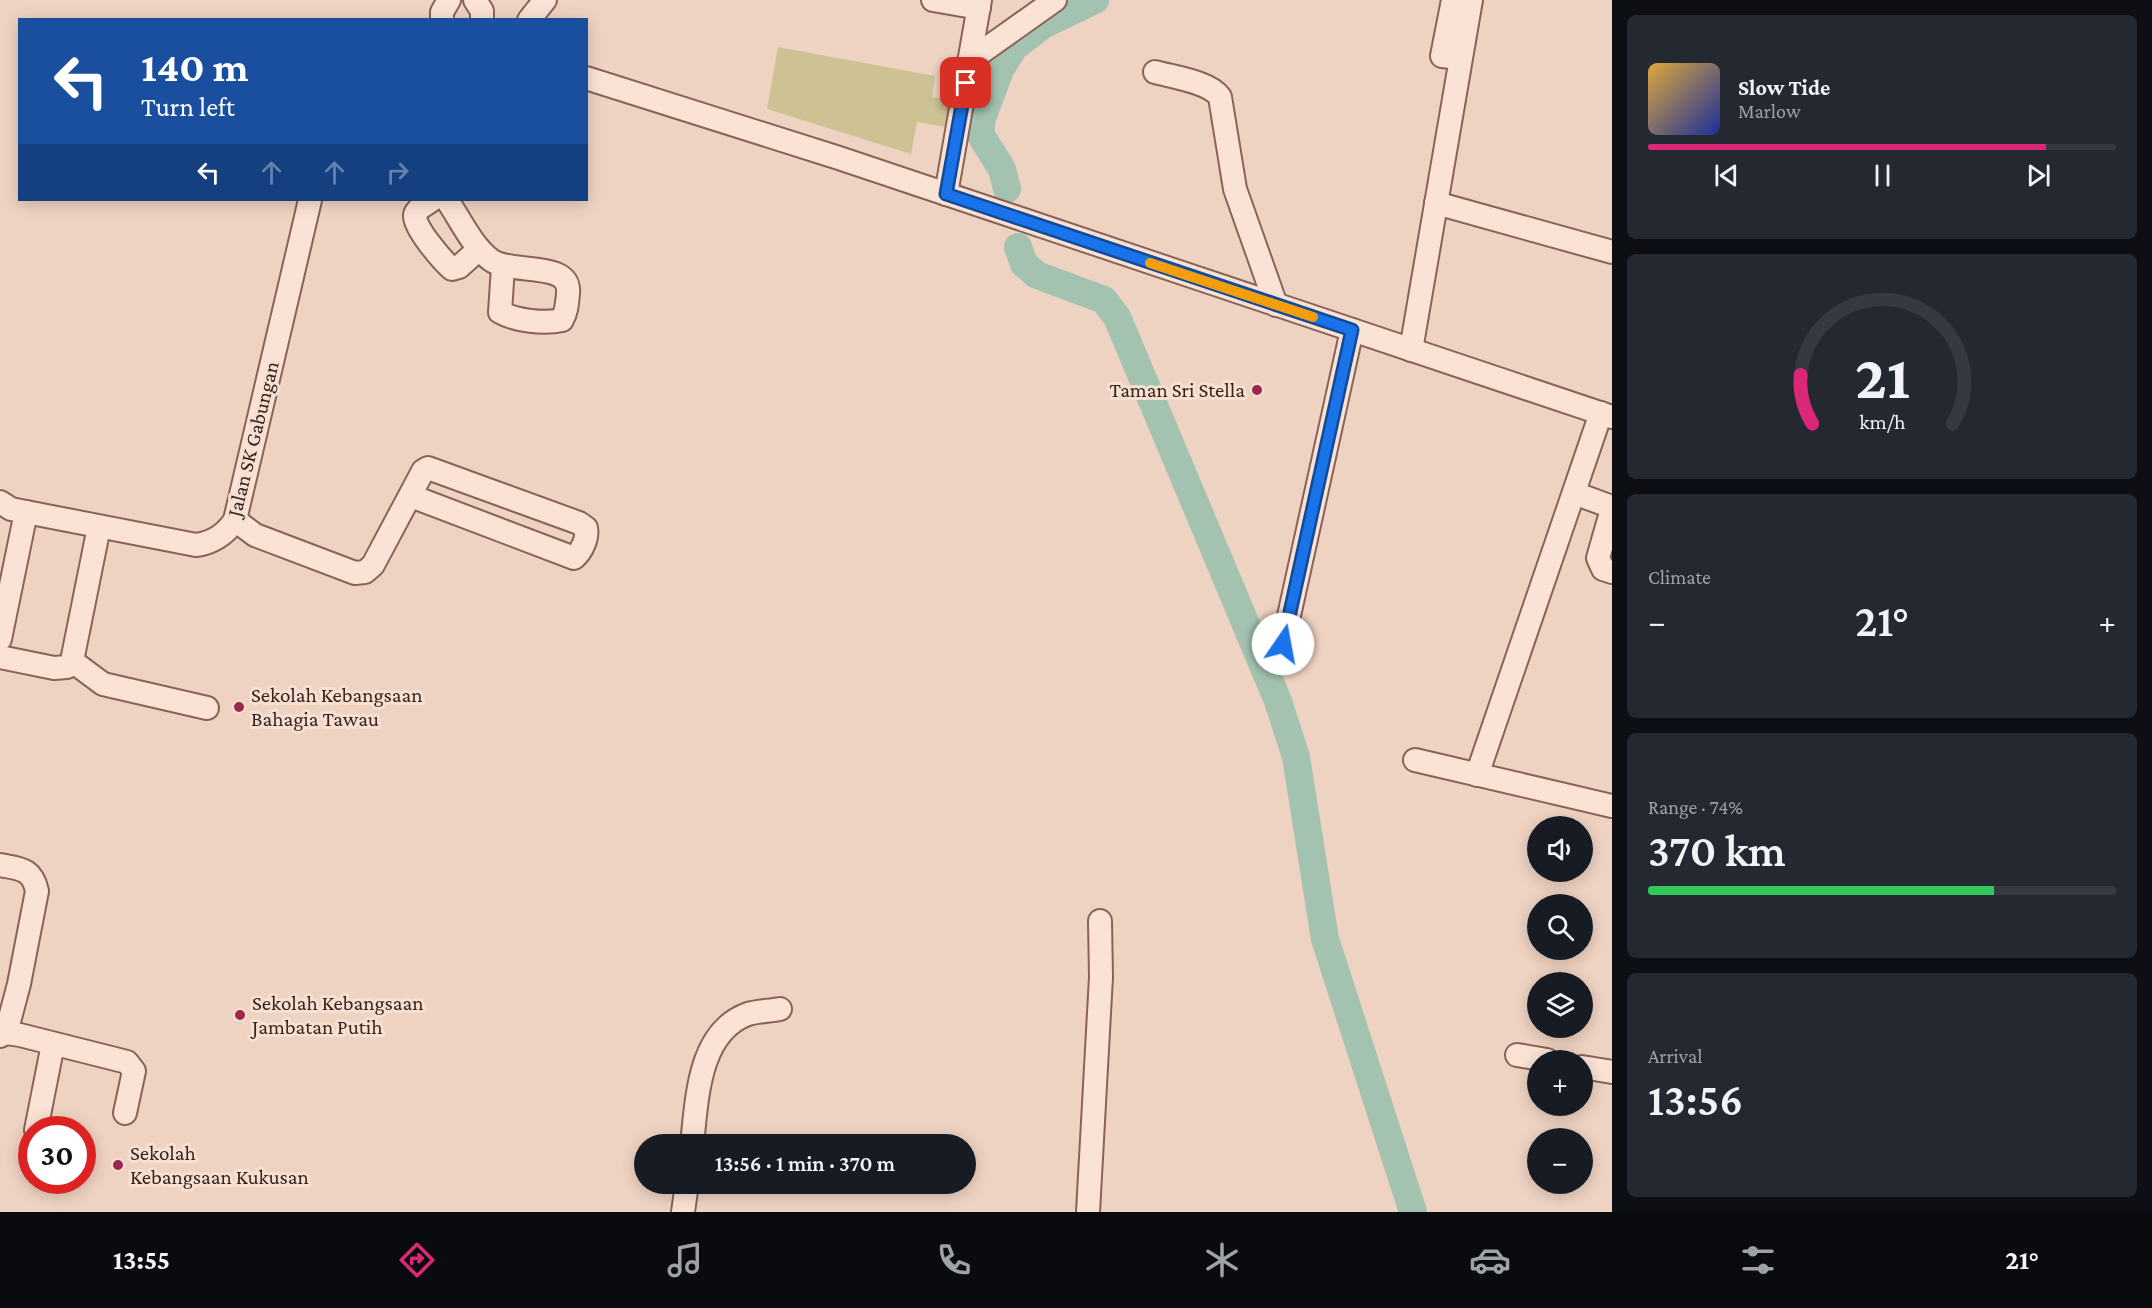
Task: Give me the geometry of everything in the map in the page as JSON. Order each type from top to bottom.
[{"type":"street","points":[[531,18],[545,0]]},
{"type":"street","points":[[933,0],[980,4],[946,194]]},
{"type":"street","points":[[969,61],[1055,0]]},
{"type":"street","points":[[1453,0],[1442,56],[1460,57]]},
{"type":"street","points":[[1411,350],[1460,57],[1472,0]]},
{"type":"street","points":[[1155,72],[1206,86],[1216,91],[1220,97],[1235,189],[1276,305]]},
{"type":"street","points":[[588,79],[946,194],[1607,415],[1574,493],[1477,775]]},
{"type":"street","name":"Jalan SK Gabungan","points":[[9,508],[196,545],[210,543],[233,522],[310,201]]},
{"type":"street","points":[[431,201],[416,212],[414,218],[417,226],[445,263],[452,269],[459,267],[479,249]]},
{"type":"street","points":[[448,201],[479,249],[490,260],[503,267]]},
{"type":"street","points":[[1436,203],[1612,252]]},
{"type":"street","points":[[1283,644],[1352,330]]},
{"type":"street","points":[[233,522],[255,535],[355,573],[365,572],[373,565],[423,471],[428,468],[579,523],[586,528],[587,534],[579,553],[574,558],[411,496]]},
{"type":"street","points":[[1574,493],[1612,508],[1598,558],[1603,569],[1612,572]]},
{"type":"street","points":[[497,529],[509,496]]},
{"type":"street","points":[[0,639],[9,508]]},
{"type":"street","points":[[0,657],[54,668],[67,667],[72,661],[99,527]]},
{"type":"street","points":[[72,661],[103,684],[207,708]]},
{"type":"street","points":[[1415,760],[1612,806]]},
{"type":"street","points":[[0,865],[24,870],[34,878],[37,891],[18,984],[3,1034],[127,1062],[134,1071],[125,1113]]},
{"type":"street","points":[[1088,1212],[1101,977],[1100,921]]},
{"type":"street","points":[[693,1134],[701,1077],[712,1045],[728,1025],[749,1014],[780,1010]]},
{"type":"street","points":[[39,1116],[53,1044]]},
{"type":"street","points":[[1517,1055],[1527,1057]]},
{"type":"street","points":[[1593,1069],[1612,1072]]},
{"type":"street","points":[[683,1212],[686,1194]]},
{"type":"shaded area","points":[[778,47],[935,76],[932,97],[950,100],[945,127],[917,122],[911,154],[767,109]]},
{"type":"waterway","points":[[1007,189],[1002,169],[980,134],[982,118],[1000,70],[1014,47],[1043,25],[1095,0]]},
{"type":"waterway","points":[[1018,247],[1024,264],[1037,275],[1104,300],[1117,317],[1278,701],[1296,757],[1325,939],[1413,1212]]},
{"type":"slow traffic","points":[[1150,263],[1313,317]]},
{"type":"place","name":"Taman Sri Stella","points":[[1257,390]]},
{"type":"place","name":"Sekolah Kebangsaan Bahagia Tawau","points":[[239,707]]},
{"type":"place","name":"Sekolah Kebangsaan Jambatan Putih","points":[[240,1015]]},
{"type":"place","name":"Sekolah Kebangsaan Kukusan","points":[[118,1165]]},
{"type":"route","points":[[966,83],[946,194],[1352,330],[1283,644]]}]
